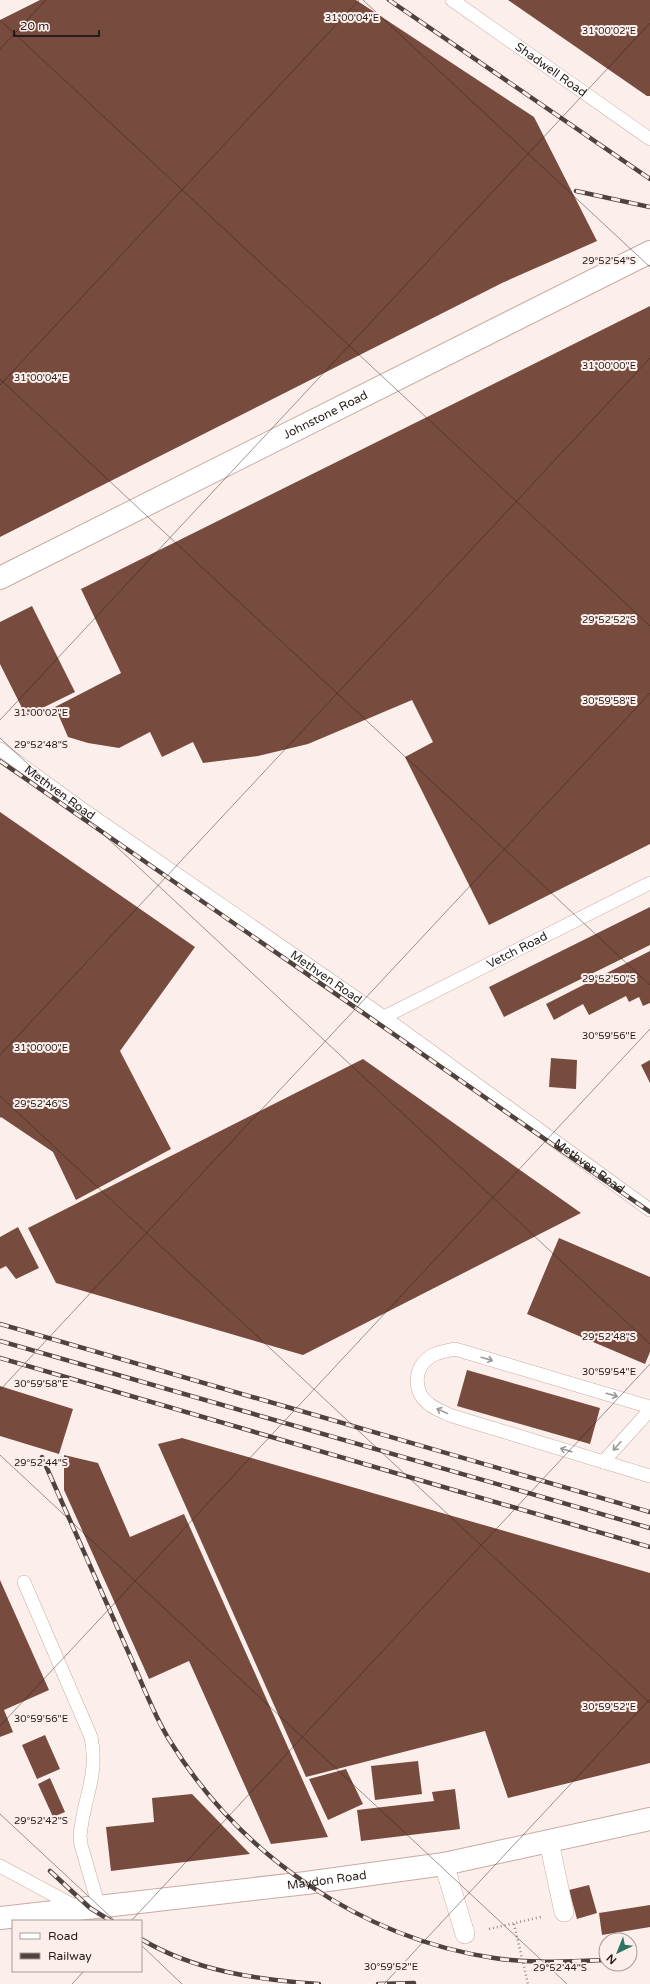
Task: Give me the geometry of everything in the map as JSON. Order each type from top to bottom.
[{"type":"street","name":"Johnstone Road","points":[[0,578],[650,252]]},
{"type":"street","name":"Maydon Road","points":[[0,1918],[306,1883],[444,1864],[650,1819]]},
{"type":"street","points":[[549,1842],[564,1912]]},
{"type":"street","points":[[444,1864],[465,1934]]},
{"type":"lane","name":"Shadwell Road","points":[[452,0],[650,138]]},
{"type":"lane","name":"Methven Road","points":[[0,749],[81,808],[384,1017],[650,1210]]},
{"type":"lane","name":"Vetch Road","points":[[384,1017],[650,883]]},
{"type":"lane","points":[[603,1462],[650,1408],[455,1349],[438,1353],[430,1357],[418,1372],[416,1381],[419,1393],[428,1404],[435,1408],[449,1414],[603,1462],[650,1476]]},
{"type":"lane","points":[[24,1582],[92,1737],[94,1769],[80,1836],[89,1908]]},
{"type":"lane","points":[[0,1866],[89,1908]]},
{"type":"path","points":[[514,1924],[528,1984]]},
{"type":"building","points":[[40,0],[356,0],[534,117],[597,241],[502,283],[0,537],[0,20]]},
{"type":"building","points":[[508,0],[650,0],[650,96],[647,96]]},
{"type":"building","points":[[650,306],[650,844],[489,925],[405,757],[433,742],[412,700],[308,744],[258,756],[203,763],[193,742],[162,757],[150,732],[119,748],[88,743],[68,737],[55,707],[121,673],[81,589]]},
{"type":"building","points":[[32,606],[75,692],[26,716],[0,664],[0,622]]},
{"type":"building","points":[[0,812],[195,947],[120,1051],[171,1149],[76,1200],[53,1152],[1,1117],[0,1118]]},
{"type":"building","points":[[650,907],[650,945],[504,1017],[489,987]]},
{"type":"building","points":[[650,951],[650,1003],[643,1006],[639,997],[629,1002],[626,996],[589,1015],[583,1004],[554,1020],[546,1004]]},
{"type":"building","points":[[551,1058],[577,1060],[576,1089],[549,1087]]},
{"type":"building","points":[[363,1059],[581,1213],[303,1355],[56,1283],[28,1228]]},
{"type":"building","points":[[650,1060],[650,1083],[641,1065]]},
{"type":"building","points":[[18,1227],[39,1268],[16,1279],[6,1266],[0,1269],[0,1237]]},
{"type":"building","points":[[559,1238],[650,1277],[650,1352],[645,1364],[527,1314]]},
{"type":"building","points":[[467,1370],[600,1408],[590,1444],[457,1406]]},
{"type":"building","points":[[0,1386],[73,1409],[59,1454],[0,1436]]},
{"type":"building","points":[[182,1438],[650,1573],[650,1763],[508,1798],[485,1731],[306,1777],[158,1444]]},
{"type":"building","points":[[64,1455],[98,1463],[130,1537],[184,1514],[328,1837],[271,1844],[189,1661],[149,1679],[64,1490]]},
{"type":"building","points":[[0,1580],[49,1690],[4,1710],[13,1732],[0,1737]]},
{"type":"building","points":[[45,1735],[60,1769],[37,1779],[22,1745]]},
{"type":"building","points":[[418,1761],[422,1794],[375,1800],[371,1766]]},
{"type":"building","points":[[346,1769],[363,1804],[328,1820],[309,1779]]},
{"type":"building","points":[[50,1778],[65,1812],[53,1817],[38,1784]]},
{"type":"building","points":[[455,1789],[460,1829],[361,1841],[357,1810],[434,1801],[432,1792]]},
{"type":"building","points":[[192,1794],[250,1854],[111,1871],[106,1827],[154,1822],[152,1798]]},
{"type":"building","points":[[589,1885],[597,1913],[577,1919],[569,1890]]},
{"type":"building","points":[[650,1905],[650,1927],[620,1932],[602,1932],[599,1913]]},
{"type":"railway","points":[[389,0],[650,179]]},
{"type":"railway","points":[[576,191],[650,207]]},
{"type":"railway","points":[[0,761],[650,1212]]},
{"type":"railway","points":[[0,1324],[650,1512]]},
{"type":"railway","points":[[0,1341],[650,1528]]},
{"type":"railway","points":[[0,1358],[650,1547]]},
{"type":"railway","points":[[42,1457],[152,1707],[170,1741],[199,1782],[231,1820],[268,1854],[308,1885],[351,1911],[397,1932],[445,1948],[508,1960],[550,1962],[598,1960]]},
{"type":"railway","points":[[50,1871],[90,1908],[109,1920]]},
{"type":"railway","points":[[142,1940],[161,1950],[183,1959],[227,1972],[273,1980],[319,1984]]},
{"type":"railway","points":[[378,1984],[414,1983]]}]
